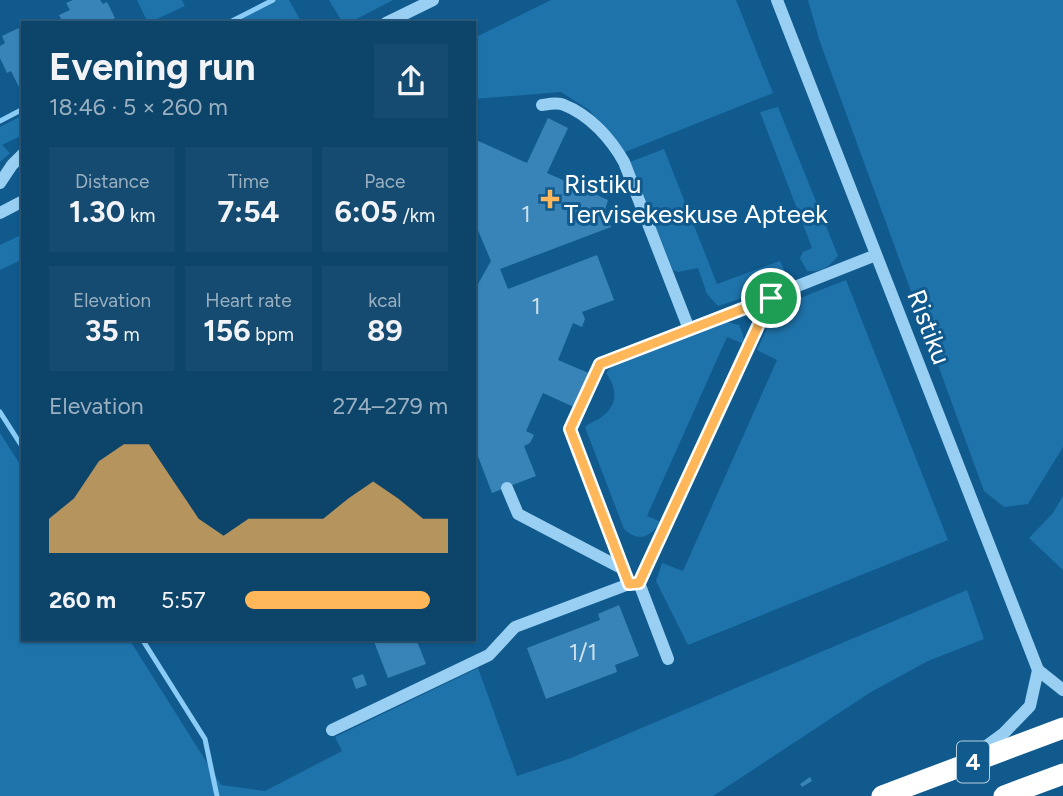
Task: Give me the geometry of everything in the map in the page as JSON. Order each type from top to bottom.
[{"type":"highway","name":"4","points":[[883,796],[1063,728]]},
{"type":"highway","name":"4","points":[[1004,796],[1063,774]]},
{"type":"street","points":[[390,21],[433,0]]},
{"type":"street","name":"Ristiku","points":[[776,0],[1038,670]]},
{"type":"street","points":[[542,105],[562,103],[586,117],[614,145],[624,162],[689,330]]},
{"type":"street","points":[[0,183],[21,156]]},
{"type":"street","points":[[0,213],[21,202]]},
{"type":"street","points":[[668,659],[634,583],[623,569],[570,429],[600,364],[877,254]]},
{"type":"street","points":[[332,730],[489,655],[515,626],[634,583],[771,298]]},
{"type":"street","points":[[507,488],[518,514],[623,569]]},
{"type":"street","points":[[954,769],[1004,733],[1030,706],[1038,670],[1063,690]]},
{"type":"shaded area","points":[[137,0],[182,0],[185,6],[152,21],[147,21]]},
{"type":"shaded area","points":[[273,0],[289,0],[301,21],[232,21]]},
{"type":"shaded area","points":[[329,0],[393,0],[353,21],[342,21]]},
{"type":"shaded area","points":[[551,0],[736,0],[773,93],[625,152],[589,110],[561,92],[476,99],[476,37]]},
{"type":"shaded area","points":[[808,0],[1063,0],[1063,447],[1028,504],[1004,507],[984,491],[820,42]]},
{"type":"shaded area","points":[[778,107],[838,256],[821,270],[807,271],[800,258],[803,252],[812,248],[760,112]]},
{"type":"shaded area","points":[[21,116],[21,136],[2,145],[10,153],[0,162],[0,127]]},
{"type":"shaded area","points":[[664,149],[717,284],[780,261],[787,276],[782,285],[718,306],[707,294],[698,268],[678,272],[673,270],[630,162]]},
{"type":"shaded area","points":[[21,235],[21,260],[0,270],[0,245]]},
{"type":"shaded area","points":[[846,280],[948,540],[688,645],[656,581],[662,563],[683,571],[777,360],[757,350],[777,307]]},
{"type":"shaded area","points":[[727,322],[739,325],[744,344],[727,337],[647,516],[661,522],[648,534],[635,536],[624,529],[585,427],[602,417],[614,400],[614,389],[606,373],[611,367]]},
{"type":"shaded area","points":[[0,433],[21,466],[21,641],[130,641],[221,785],[265,791],[342,751],[335,737],[478,668],[517,776],[571,758],[967,590],[984,639],[928,661],[871,692],[713,796],[0,796]]},
{"type":"shaded area","points":[[1063,496],[1063,570],[1029,538],[1053,513]]},
{"type":"building","points":[[73,0],[100,0],[103,4],[107,2],[115,18],[109,21],[62,21],[59,15],[70,10],[66,3]]},
{"type":"building","points":[[21,27],[21,91],[11,71],[7,73],[0,58],[0,46],[5,43],[2,36]]},
{"type":"building","points":[[548,118],[568,128],[547,173],[608,200],[605,210],[611,227],[500,269],[508,289],[597,255],[614,300],[582,312],[585,319],[582,327],[573,323],[558,360],[591,374],[576,408],[543,393],[526,431],[534,435],[530,443],[524,446],[536,476],[492,493],[476,451],[476,287],[491,261],[476,226],[476,140],[527,163]]},
{"type":"building","points":[[619,605],[639,656],[615,665],[617,672],[546,699],[527,648],[600,620],[598,614]]},
{"type":"building","points":[[374,641],[417,641],[426,664],[388,678]]},
{"type":"building","points":[[363,674],[367,685],[356,689],[352,678]]},
{"type":"building","points":[[810,777],[812,781],[802,787],[800,784]]},
{"type":"waterway","points":[[232,21],[273,0]]},
{"type":"waterway","points":[[0,121],[21,110]]},
{"type":"waterway","points":[[0,412],[21,445]]},
{"type":"waterway","points":[[143,641],[205,739],[217,796]]},
{"type":"place","name":"Ristiku Tervisekeskuse Apteek","points":[[550,199]]},
{"type":"route","points":[[771,298],[639,583],[629,584],[570,429],[600,364],[771,298]]}]
